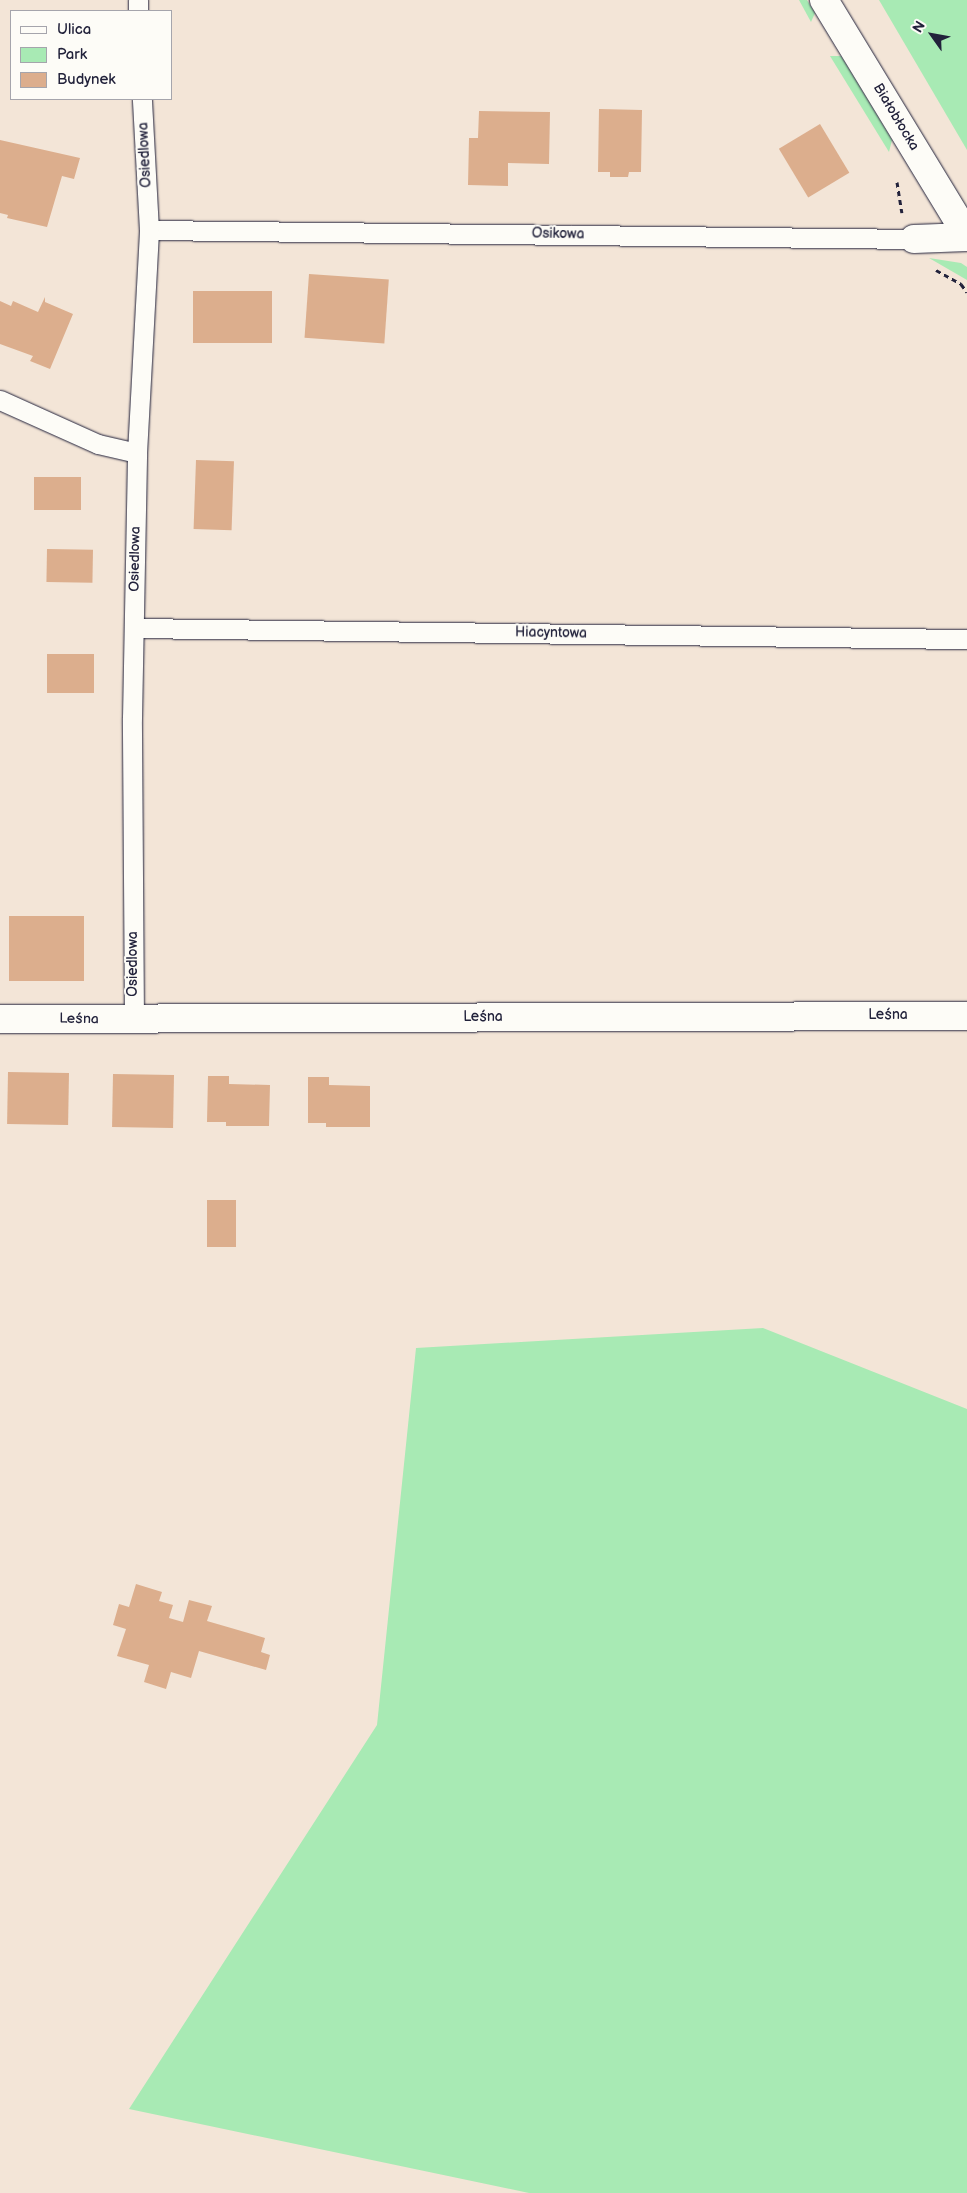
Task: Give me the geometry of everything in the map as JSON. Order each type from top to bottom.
[{"type":"street","name":"Białobłocka","points":[[824,0],[967,236]]},
{"type":"street","name":"Osikowa","points":[[914,239],[967,236]]},
{"type":"street","name":"Leśna","points":[[0,1019],[967,1016]]},
{"type":"lane","name":"Osiedlowa","points":[[134,1020],[134,628],[137,452],[149,230],[142,100]]},
{"type":"lane","name":"Osikowa","points":[[149,230],[914,239]]},
{"type":"lane","points":[[0,400],[98,444],[137,452]]},
{"type":"lane","name":"Hiacyntowa","points":[[134,628],[967,639]]},
{"type":"green space","points":[[799,0],[807,0],[815,13],[811,22]]},
{"type":"green space","points":[[879,0],[967,0],[967,150]]},
{"type":"green space","points":[[830,56],[841,56],[892,140],[889,152]]},
{"type":"green space","points":[[929,258],[961,263],[967,267],[967,280]]},
{"type":"green space","points":[[763,1328],[967,1409],[967,2193],[529,2193],[129,2109],[377,1725],[416,1348]]},
{"type":"building","points":[[599,109],[642,110],[641,172],[629,172],[628,177],[610,177],[610,172],[598,172]]},
{"type":"building","points":[[479,111],[550,112],[549,164],[508,163],[508,186],[468,185],[469,138],[478,138]]},
{"type":"building","points":[[820,124],[849,173],[808,198],[779,149]]},
{"type":"building","points":[[0,140],[80,158],[74,179],[62,176],[47,227],[7,218],[8,215],[0,213]]},
{"type":"building","points":[[309,274],[389,280],[384,343],[305,338]]},
{"type":"building","points":[[193,291],[272,291],[272,343],[193,343]]},
{"type":"building","points":[[45,297],[45,302],[73,314],[50,369],[30,361],[33,356],[0,344],[0,301],[11,306],[13,301],[38,312]]},
{"type":"building","points":[[196,460],[234,461],[232,530],[194,529]]},
{"type":"building","points":[[34,477],[81,477],[81,510],[34,510]]},
{"type":"building","points":[[47,549],[93,550],[92,583],[46,582]]},
{"type":"building","points":[[47,654],[94,654],[94,693],[47,693]]},
{"type":"building","points":[[9,916],[84,916],[84,981],[9,981]]},
{"type":"building","points":[[8,1072],[69,1073],[68,1125],[7,1124]]},
{"type":"building","points":[[113,1074],[174,1075],[173,1128],[112,1127]]},
{"type":"building","points":[[208,1076],[229,1076],[229,1084],[270,1085],[269,1126],[226,1126],[226,1122],[207,1122]]},
{"type":"building","points":[[308,1077],[329,1077],[329,1085],[370,1086],[370,1127],[326,1127],[326,1123],[308,1123]]},
{"type":"building","points":[[207,1200],[236,1200],[236,1247],[207,1247]]},
{"type":"building","points":[[136,1584],[162,1592],[159,1601],[173,1605],[169,1618],[183,1622],[189,1600],[212,1606],[207,1621],[265,1638],[261,1652],[270,1655],[266,1670],[199,1651],[191,1678],[171,1672],[166,1689],[144,1682],[149,1665],[117,1656],[126,1629],[113,1625],[119,1604],[129,1607]]}]
